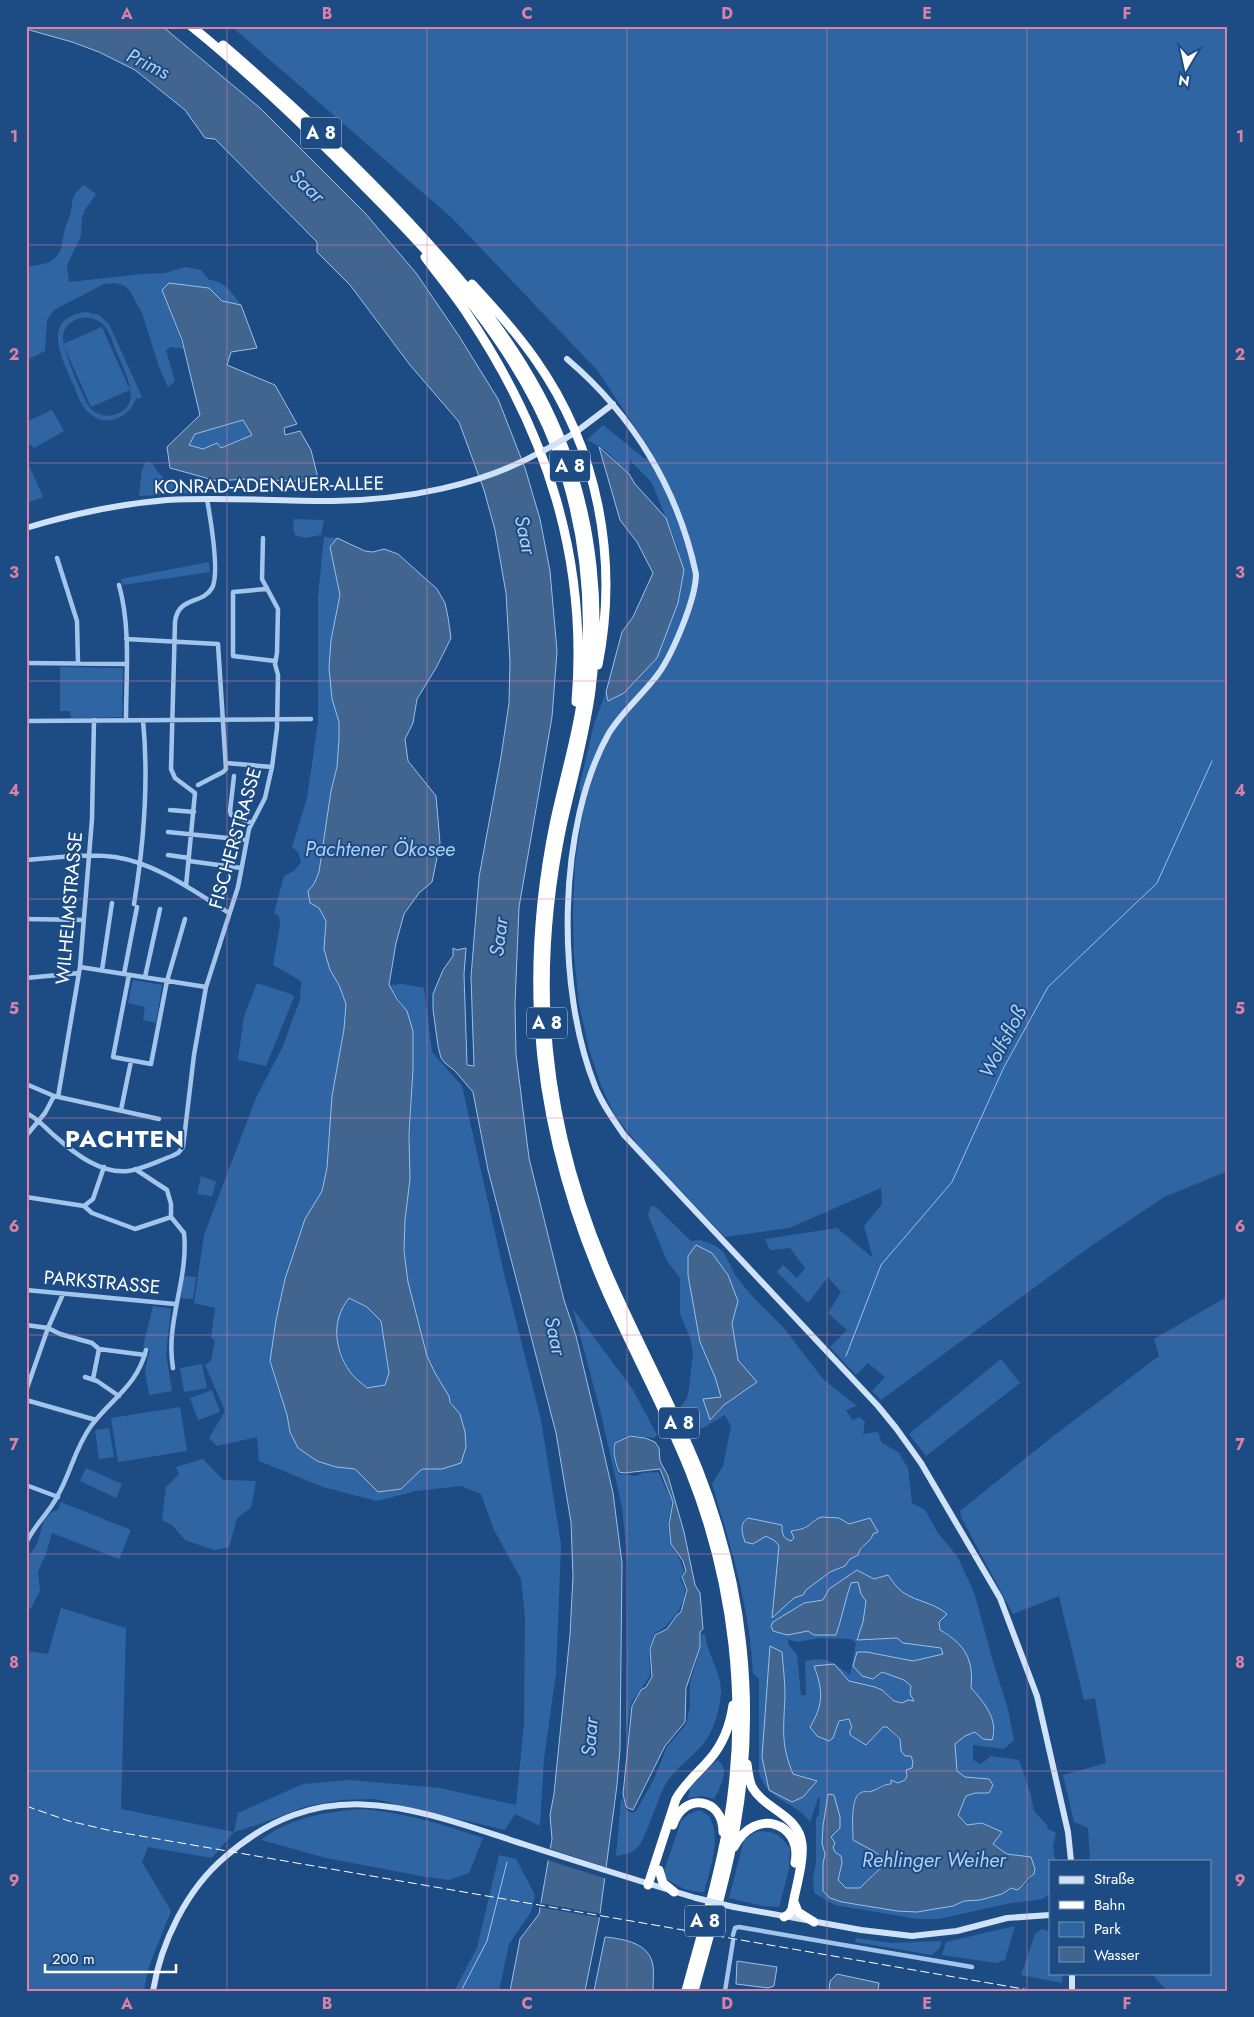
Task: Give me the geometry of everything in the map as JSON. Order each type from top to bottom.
[{"type":"highway","name":"A 8","points":[[191,26],[295,118],[407,230],[468,298],[499,341],[537,404],[566,478],[581,546],[587,614],[585,673],[575,734],[549,855],[541,912],[538,977],[540,1044],[548,1100],[558,1154],[612,1304],[675,1435],[704,1510],[727,1598],[733,1638],[736,1683],[736,1756],[726,1854],[686,1991]]},
{"type":"highway","name":"A 8","points":[[200,26],[306,119],[382,193],[474,295],[520,360],[554,423],[574,476],[586,527],[594,584],[593,667],[585,723],[556,857],[549,912],[545,977],[548,1043],[555,1099],[583,1221]]},
{"type":"highway","points":[[407,230],[467,313],[491,351],[519,402],[541,452],[562,517],[573,577],[577,629],[575,734]]},
{"type":"highway","points":[[433,248],[471,284],[520,338],[548,379],[576,432],[597,496],[606,574],[603,629],[599,659],[585,723]]},
{"type":"highway","name":"A 8","points":[[591,1242],[682,1431],[700,1473],[720,1532],[732,1580],[741,1638],[745,1682],[745,1736],[740,1797],[694,1991]]},
{"type":"highway","points":[[648,1885],[676,1799],[681,1790],[714,1754],[730,1723],[736,1683]]},
{"type":"highway","points":[[745,1736],[748,1771],[752,1787],[761,1798],[793,1823],[800,1835],[802,1852],[794,1899],[790,1914],[784,1917]]},
{"type":"highway","points":[[648,1885],[656,1882],[675,1819],[681,1810],[691,1804],[704,1804],[715,1809],[720,1814],[726,1854]]},
{"type":"highway","points":[[726,1854],[741,1834],[755,1825],[770,1824],[779,1826],[790,1836],[796,1851],[796,1858],[784,1917]]},
{"type":"highway","points":[[659,1870],[663,1883],[674,1892]]},
{"type":"highway","points":[[794,1899],[798,1912],[814,1922]]},
{"type":"main road","points":[[567,359],[614,404],[650,456],[669,490],[689,547],[696,581],[689,607],[659,673],[621,715],[602,748],[588,780],[578,818],[570,871],[568,936],[576,1015],[590,1072],[607,1110],[636,1149],[878,1406],[921,1463],[1000,1598],[1012,1628],[1037,1696],[1068,1832],[1071,1860]]},
{"type":"main road","name":"KONRAD-ADENAUER-ALLEE","points":[[26,528],[100,509],[166,500],[334,501],[374,499],[418,493],[470,481],[502,470],[566,438],[614,404]]},
{"type":"main road","points":[[152,1991],[167,1940],[179,1916],[200,1884],[219,1862],[235,1848],[264,1828],[280,1820],[322,1807],[346,1803],[371,1804],[415,1810],[648,1885],[696,1898],[784,1917],[860,1930],[912,1936],[957,1931],[1007,1918],[1049,1914]]},
{"type":"main road","points":[[1072,1974],[1072,1991]]},
{"type":"street","points":[[186,886],[195,793],[172,775],[175,618],[179,610],[186,604],[208,592],[214,585],[212,528],[207,500]]},
{"type":"street","name":"FISCHERSTRASSE","points":[[135,1169],[178,1153],[183,1147],[194,1055],[206,987],[230,913],[252,823],[265,798],[272,767],[278,718],[278,675],[275,661],[277,653],[278,609],[262,579],[263,538]]},
{"type":"street","points":[[57,558],[77,621],[78,664]]},
{"type":"street","points":[[119,585],[124,604],[126,639],[126,720]]},
{"type":"street","points":[[266,589],[233,592],[233,656],[275,661]]},
{"type":"street","points":[[126,639],[217,643],[220,655],[226,769],[198,785]]},
{"type":"street","points":[[26,663],[126,664]]},
{"type":"street","points":[[26,722],[311,719]]},
{"type":"street","name":"WILHELMSTRASSE","points":[[26,1136],[56,1097],[80,970],[94,785],[94,720]]},
{"type":"street","points":[[143,720],[146,778],[140,863],[136,905],[113,1057],[151,1064],[167,981],[185,919]]},
{"type":"street","points":[[226,763],[272,767]]},
{"type":"street","points":[[234,776],[231,815],[252,823]]},
{"type":"street","points":[[170,810],[194,812]]},
{"type":"street","points":[[168,832],[247,840]]},
{"type":"street","points":[[168,855],[241,868]]},
{"type":"street","points":[[26,860],[90,856],[117,857],[140,863],[186,886],[230,913]]},
{"type":"street","points":[[102,970],[112,903]]},
{"type":"street","points":[[145,977],[160,909]]},
{"type":"street","points":[[26,919],[84,920]]},
{"type":"street","points":[[26,978],[80,970],[102,970],[206,987]]},
{"type":"street","points":[[121,1110],[131,1061]]},
{"type":"street","points":[[26,1084],[56,1097],[159,1118]]},
{"type":"street","points":[[26,1113],[39,1121],[62,1143],[77,1154],[104,1167],[120,1171],[135,1169],[167,1190],[171,1204],[171,1217],[182,1228],[185,1240],[170,1343],[173,1368]]},
{"type":"street","points":[[84,1206],[93,1199],[104,1167]]},
{"type":"street","points":[[26,1197],[84,1206],[92,1213],[135,1228],[171,1217]]},
{"type":"street","name":"PARKSTRASSE","points":[[26,1290],[175,1304]]},
{"type":"street","points":[[26,1392],[48,1328],[63,1294]]},
{"type":"street","points":[[26,1325],[48,1328],[60,1334],[92,1343],[99,1349],[145,1352],[137,1375],[96,1420],[75,1454],[58,1497],[37,1524],[26,1543]]},
{"type":"street","points":[[93,1379],[99,1349]]},
{"type":"street","points":[[85,1377],[93,1379],[119,1396]]},
{"type":"street","points":[[26,1400],[96,1420]]},
{"type":"street","points":[[26,1485],[58,1497]]},
{"type":"street","points":[[734,1935],[735,1928],[739,1927],[972,1967]]},
{"type":"street","points":[[726,1991],[733,1941]]},
{"type":"green space","points":[[231,26],[1228,26],[1228,1171],[1164,1197],[1091,1246],[881,1400],[872,1391],[885,1377],[868,1363],[856,1375],[830,1347],[847,1330],[828,1313],[841,1292],[828,1277],[808,1303],[777,1272],[783,1265],[797,1278],[805,1268],[790,1248],[770,1250],[765,1239],[837,1228],[873,1258],[864,1226],[882,1204],[881,1188],[789,1228],[725,1237],[640,1147],[615,1116],[600,1083],[589,1049],[579,1004],[574,957],[575,863],[583,812],[579,788],[594,724],[606,692],[608,700],[624,693],[657,658],[679,550],[652,483],[630,460],[629,474],[605,450],[587,440],[603,425],[645,459],[653,454],[597,370],[452,218]]},
{"type":"green space","points":[[84,185],[96,194],[82,217],[81,236],[67,265],[69,282],[165,273],[186,267],[201,270],[209,280],[224,285],[241,305],[222,301],[209,288],[162,290],[184,349],[171,347],[166,350],[175,381],[168,387],[159,367],[142,313],[130,291],[125,286],[115,283],[104,284],[54,310],[47,320],[45,351],[29,359],[29,367],[26,368],[26,267],[49,262],[58,255],[70,217],[73,198],[76,192]]},
{"type":"green space","points":[[86,312],[99,315],[109,324],[142,397],[136,398],[133,405],[123,416],[116,419],[102,420],[88,412],[81,402],[63,361],[58,340],[59,330],[63,322],[72,316]],"holes":[[[80,318],[94,319],[105,326],[128,379],[131,397],[129,405],[123,411],[114,415],[99,414],[92,410],[69,362],[63,336],[66,327]]]},
{"type":"green space","points":[[102,327],[130,390],[91,407],[63,344]]},
{"type":"green space","points":[[52,410],[64,431],[34,448],[26,441],[26,422]]},
{"type":"green space","points":[[243,420],[253,435],[221,448],[217,443],[203,449],[188,445],[195,434]]},
{"type":"green space","points":[[26,458],[43,497],[26,503]]},
{"type":"green space","points":[[146,462],[152,463],[157,471],[167,480],[197,491],[193,493],[139,496],[142,470]]},
{"type":"green space","points":[[294,519],[324,520],[321,535],[305,538],[295,535],[293,528]]},
{"type":"green space","points":[[324,537],[337,538],[330,547],[340,595],[331,640],[332,699],[339,722],[339,739],[337,767],[331,791],[319,872],[314,884],[319,908],[326,921],[324,949],[330,970],[339,985],[346,1004],[344,1029],[332,1096],[327,1168],[322,1191],[305,1219],[285,1279],[270,1361],[287,1415],[290,1432],[298,1448],[336,1467],[355,1469],[378,1492],[401,1489],[422,1469],[442,1469],[466,1447],[465,1435],[459,1416],[429,1362],[421,1340],[412,1305],[405,1260],[406,1195],[412,1098],[410,1024],[408,1013],[389,985],[403,984],[424,988],[432,1052],[462,1086],[504,1273],[541,1420],[561,1544],[556,1673],[544,1759],[540,1826],[515,1814],[505,1830],[375,1799],[341,1800],[304,1807],[234,1832],[238,1813],[303,1784],[350,1780],[440,1788],[516,1805],[524,1723],[525,1617],[521,1579],[494,1530],[481,1494],[461,1486],[416,1491],[377,1501],[323,1487],[259,1461],[257,1437],[217,1446],[209,1438],[225,1411],[205,1365],[211,1361],[215,1340],[211,1338],[215,1308],[194,1303],[204,1235],[256,1098],[282,1048],[300,1000],[301,981],[273,965],[280,925],[279,916],[274,913],[284,876],[294,871],[301,862],[298,852],[292,847],[307,798],[318,722],[318,596]]},
{"type":"green space","points":[[209,562],[210,572],[123,585],[121,579]]},
{"type":"green space","points":[[60,667],[123,668],[122,717],[71,718],[70,711],[60,711]]},
{"type":"green space","points":[[133,980],[162,985],[156,1023],[143,1020],[145,1007],[128,1003]]},
{"type":"green space","points":[[257,983],[291,994],[294,997],[266,1066],[238,1060],[244,1016]]},
{"type":"green space","points":[[201,1176],[216,1182],[212,1196],[197,1194]]},
{"type":"green space","points":[[651,1206],[656,1207],[691,1241],[701,1240],[716,1246],[724,1253],[735,1275],[752,1296],[783,1327],[823,1379],[857,1406],[846,1410],[852,1420],[860,1417],[865,1422],[863,1434],[878,1432],[882,1443],[898,1452],[908,1468],[912,1503],[925,1510],[938,1533],[957,1556],[974,1592],[1008,1709],[1014,1740],[1004,1749],[973,1745],[973,1760],[981,1764],[991,1756],[1019,1760],[1031,1795],[1034,1811],[1047,1825],[1048,1829],[1056,1833],[1053,1846],[1055,1860],[1049,1860],[1049,1894],[1043,1899],[1011,1903],[938,1919],[917,1919],[835,1905],[814,1893],[816,1819],[819,1814],[820,1798],[818,1798],[810,1822],[802,1813],[769,1791],[759,1773],[759,1679],[753,1674],[748,1626],[739,1578],[712,1484],[723,1466],[731,1426],[725,1415],[703,1428],[693,1429],[681,1413],[689,1388],[693,1353],[690,1337],[680,1314],[680,1278],[667,1261],[648,1215]],"holes":[[[712,1253],[728,1275],[738,1301],[732,1323],[738,1361],[757,1382],[724,1405],[711,1420],[703,1399],[722,1397],[694,1304],[688,1275]],[[748,1518],[782,1525],[783,1535],[791,1542],[794,1539],[792,1531],[809,1525],[815,1519],[839,1519],[849,1524],[870,1518],[872,1538],[859,1551],[858,1555],[850,1559],[845,1566],[830,1572],[806,1590],[803,1595],[794,1598],[772,1617],[779,1546],[775,1541],[766,1536],[759,1540],[744,1521]],[[857,1570],[874,1579],[888,1575],[895,1585],[909,1596],[935,1606],[947,1614],[939,1622],[940,1630],[951,1636],[972,1680],[971,1688],[991,1720],[995,1732],[983,1739],[976,1732],[965,1736],[955,1744],[957,1771],[965,1777],[978,1777],[989,1793],[975,1793],[966,1796],[958,1815],[967,1825],[982,1823],[1002,1833],[993,1843],[1007,1854],[1031,1857],[1035,1869],[1028,1883],[1017,1890],[1011,1888],[1002,1894],[980,1900],[964,1901],[953,1906],[917,1912],[882,1908],[823,1892],[825,1854],[822,1843],[828,1794],[837,1830],[831,1837],[834,1852],[842,1863],[838,1880],[846,1888],[860,1888],[885,1863],[877,1853],[853,1840],[852,1823],[855,1797],[861,1792],[872,1792],[894,1781],[898,1783],[907,1776],[913,1766],[911,1757],[900,1747],[900,1739],[887,1727],[883,1727],[866,1745],[852,1728],[850,1719],[839,1722],[833,1738],[810,1727],[820,1706],[820,1684],[834,1664],[849,1681],[882,1690],[894,1701],[902,1704],[914,1701],[910,1694],[911,1686],[904,1680],[882,1672],[873,1679],[857,1652],[867,1652],[913,1661],[943,1654],[941,1648],[921,1645],[897,1638],[858,1639],[866,1601],[861,1594],[859,1582],[851,1582],[836,1635],[814,1635],[808,1631],[787,1635],[780,1632],[804,1603],[823,1600],[829,1589]],[[819,1638],[851,1639],[856,1643],[850,1675],[834,1664],[824,1660],[805,1661],[806,1695],[801,1695],[797,1655],[788,1644],[788,1639],[797,1642]],[[770,1647],[782,1652],[785,1689],[784,1744],[793,1774],[762,1757]]]},
{"type":"green space","points":[[183,1276],[196,1277],[193,1299],[181,1298]]},
{"type":"green space","points":[[1228,1296],[1228,1991],[1167,1991],[1152,1974],[1212,1974],[1212,1860],[1090,1860],[1088,1828],[1074,1822],[1063,1775],[1106,1763],[1095,1698],[1084,1700],[1059,1596],[1013,1614],[962,1519],[960,1511],[1052,1437],[1159,1356],[1154,1339]]},
{"type":"green space","points":[[348,1298],[367,1307],[381,1321],[389,1373],[385,1385],[367,1388],[350,1373],[338,1346],[336,1320]]},
{"type":"green space","points":[[153,1306],[171,1309],[166,1354],[172,1391],[149,1395],[145,1370],[150,1350],[143,1347]]},
{"type":"green space","points":[[573,1309],[633,1390],[657,1435],[654,1438],[629,1435],[614,1443],[614,1458],[619,1474],[636,1476],[642,1473],[658,1472],[672,1501],[668,1523],[670,1544],[680,1560],[684,1571],[680,1579],[685,1589],[684,1599],[678,1612],[666,1626],[654,1634],[649,1649],[650,1676],[631,1703],[626,1735],[628,1569],[622,1507],[601,1414]]},
{"type":"green space","points":[[1001,1359],[1020,1383],[926,1456],[909,1434]]},
{"type":"green space","points":[[202,1364],[207,1388],[184,1392],[180,1368]]},
{"type":"green space","points":[[212,1390],[220,1412],[198,1420],[190,1398]]},
{"type":"green space","points":[[180,1407],[187,1451],[118,1462],[111,1418]]},
{"type":"green space","points":[[109,1428],[114,1457],[99,1459],[95,1430]]},
{"type":"green space","points":[[203,1459],[223,1480],[256,1481],[251,1508],[237,1518],[229,1547],[214,1550],[185,1540],[172,1525],[162,1520],[166,1487],[179,1474],[176,1467]]},
{"type":"green space","points":[[86,1468],[122,1484],[116,1498],[80,1481]]},
{"type":"green space","points":[[61,1502],[131,1530],[119,1559],[52,1533],[38,1572],[40,1591],[31,1608],[26,1613],[26,1560],[37,1544],[44,1520],[52,1512],[58,1510]]},
{"type":"green space","points":[[61,1608],[126,1628],[121,1809],[234,1832],[212,1858],[148,1847],[142,1862],[171,1911],[148,1969],[144,1991],[26,1991],[26,1651],[48,1654]]},
{"type":"green space","points":[[702,1634],[705,1635],[721,1686],[714,1726],[704,1743],[676,1770],[667,1782],[637,1848],[616,1856],[621,1799],[626,1810],[632,1813],[636,1811],[653,1781],[667,1747],[686,1724],[690,1706],[690,1683],[701,1646]]},
{"type":"green space","points":[[717,1760],[721,1763],[724,1772],[719,1790],[714,1799],[702,1796],[688,1798],[690,1787]]},
{"type":"green space","points":[[362,1809],[393,1813],[423,1820],[483,1838],[469,1873],[450,1880],[426,1877],[326,1858],[261,1840],[284,1826],[309,1817]]},
{"type":"green space","points":[[700,1810],[709,1816],[715,1834],[714,1854],[704,1892],[693,1891],[679,1886],[666,1878],[664,1871],[681,1821],[689,1814]]},
{"type":"green space","points":[[759,1831],[777,1835],[790,1848],[789,1869],[779,1907],[762,1906],[729,1898],[744,1840]]},
{"type":"green space","points":[[499,1855],[516,1859],[535,1895],[531,1912],[509,1944],[499,1991],[454,1991],[477,1948]]},
{"type":"green space","points":[[1015,1926],[1005,1960],[996,1963],[942,1955],[946,1942]]},
{"type":"green space","points":[[1042,1929],[1049,1932],[1049,1974],[1062,1974],[1062,1983],[1021,1975],[1035,1934]]},
{"type":"green space","points":[[856,1938],[891,1943],[941,1941],[940,1948],[932,1955],[855,1942]]},
{"type":"water","points":[[26,26],[162,26],[260,108],[365,213],[416,273],[459,336],[498,399],[525,468],[540,519],[550,571],[557,651],[552,717],[519,907],[515,1004],[516,1054],[529,1158],[600,1436],[613,1493],[622,1563],[620,1749],[617,1785],[599,1921],[585,1991],[510,1991],[520,1939],[539,1914],[552,1839],[550,1815],[554,1794],[570,1635],[573,1576],[571,1522],[556,1433],[488,1170],[473,1092],[441,1058],[433,1009],[433,994],[443,970],[453,956],[453,948],[457,950],[466,948],[464,974],[467,1065],[474,1066],[471,977],[479,877],[509,703],[510,662],[506,593],[495,530],[484,490],[459,422],[410,365],[350,285],[317,252],[317,242],[215,139],[205,138],[185,110],[135,70],[99,52],[26,29]]},
{"type":"water","points":[[169,283],[209,288],[222,301],[241,305],[257,348],[231,352],[227,365],[275,385],[297,424],[284,428],[285,435],[300,431],[311,450],[319,482],[246,479],[217,481],[170,468],[167,447],[200,415],[182,340],[162,290]],"holes":[[[243,420],[252,435],[221,448],[217,443],[203,449],[189,445],[195,434]]]},
{"type":"water","points":[[599,447],[629,474],[635,484],[666,518],[684,570],[678,603],[657,658],[624,693],[608,701],[606,692],[622,632],[633,617],[653,573],[637,542],[620,520]]},
{"type":"water","name":"Pachtener Ökosee","points":[[337,538],[365,551],[373,552],[384,549],[398,554],[437,589],[445,603],[451,638],[436,668],[417,699],[413,723],[405,739],[408,761],[436,796],[440,843],[432,882],[419,893],[404,914],[396,943],[389,985],[407,1011],[413,1031],[409,1135],[410,1179],[405,1220],[404,1251],[408,1282],[427,1356],[449,1396],[450,1402],[460,1414],[465,1432],[466,1447],[461,1463],[442,1469],[422,1469],[401,1489],[378,1492],[355,1469],[336,1467],[317,1461],[298,1448],[290,1432],[287,1415],[270,1361],[285,1279],[305,1219],[322,1191],[327,1168],[332,1096],[344,1029],[346,1004],[339,985],[330,970],[324,949],[326,921],[319,908],[310,903],[308,891],[314,884],[319,872],[331,791],[337,767],[339,739],[339,722],[332,699],[329,668],[331,640],[340,595],[330,547]],"holes":[[[349,1298],[367,1307],[381,1321],[389,1373],[385,1385],[367,1388],[352,1374],[345,1363],[338,1344],[337,1335],[339,1316]]]},
{"type":"water","points":[[696,1245],[712,1253],[728,1275],[738,1301],[732,1323],[738,1360],[757,1382],[724,1405],[710,1420],[703,1399],[721,1397],[715,1377],[700,1342],[688,1275],[688,1256]]},
{"type":"water","points":[[630,1436],[645,1438],[655,1442],[659,1448],[660,1461],[668,1476],[684,1532],[695,1585],[700,1593],[703,1629],[700,1632],[700,1647],[686,1688],[685,1722],[665,1746],[633,1810],[626,1807],[623,1794],[632,1706],[641,1690],[646,1687],[652,1677],[650,1649],[655,1635],[667,1629],[681,1612],[687,1590],[682,1577],[686,1571],[683,1561],[671,1544],[669,1524],[673,1502],[660,1469],[619,1472],[614,1454],[615,1443]]},
{"type":"water","points":[[822,1517],[839,1518],[849,1524],[870,1518],[878,1532],[873,1534],[870,1540],[860,1549],[858,1555],[850,1559],[845,1566],[830,1572],[806,1590],[803,1595],[794,1598],[772,1618],[779,1546],[775,1541],[766,1536],[753,1544],[745,1542],[742,1532],[743,1523],[748,1518],[782,1525],[783,1535],[791,1541],[794,1538],[791,1531],[806,1527]]},
{"type":"water","name":"Rehlinger Weiher","points":[[857,1570],[874,1579],[888,1575],[909,1596],[935,1606],[947,1614],[939,1622],[940,1630],[956,1641],[966,1654],[971,1669],[971,1688],[985,1705],[994,1725],[992,1740],[983,1739],[975,1732],[965,1736],[955,1744],[957,1771],[965,1777],[989,1779],[993,1785],[989,1793],[975,1793],[966,1796],[958,1815],[967,1825],[982,1823],[1002,1832],[993,1844],[1007,1854],[1031,1857],[1035,1869],[1034,1874],[1017,1890],[1011,1888],[1002,1894],[980,1900],[964,1901],[953,1906],[917,1912],[897,1911],[842,1902],[830,1898],[823,1891],[825,1854],[822,1843],[828,1794],[834,1795],[840,1817],[840,1828],[831,1837],[835,1843],[833,1847],[835,1852],[841,1856],[842,1863],[838,1880],[846,1888],[860,1888],[885,1863],[877,1853],[853,1840],[853,1808],[857,1796],[862,1792],[871,1792],[891,1784],[891,1780],[898,1783],[905,1780],[907,1776],[906,1770],[912,1768],[913,1762],[911,1756],[905,1756],[901,1751],[900,1739],[887,1727],[883,1727],[866,1745],[850,1735],[852,1728],[849,1719],[839,1721],[833,1738],[829,1741],[817,1736],[810,1727],[818,1711],[821,1697],[814,1666],[834,1664],[849,1681],[875,1687],[882,1690],[894,1701],[902,1703],[908,1700],[914,1701],[910,1694],[911,1686],[904,1680],[882,1672],[873,1679],[862,1676],[853,1666],[857,1652],[867,1652],[913,1661],[943,1654],[941,1648],[903,1643],[897,1638],[857,1640],[863,1622],[866,1601],[861,1594],[858,1582],[851,1583],[836,1635],[814,1635],[808,1631],[787,1635],[773,1631],[771,1626],[773,1622],[804,1603],[823,1600],[829,1589]]},
{"type":"water","points":[[770,1646],[782,1652],[785,1689],[784,1744],[789,1763],[793,1774],[817,1781],[803,1797],[792,1802],[769,1790],[762,1757]]},
{"type":"water","points":[[605,1937],[628,1941],[642,1947],[647,1952],[653,1966],[653,1991],[594,1991]]},
{"type":"water","points":[[737,1961],[777,1967],[774,1986],[768,1988],[736,1984]]},
{"type":"water","points":[[837,1974],[879,1983],[878,1991],[829,1991],[830,1981]]},
{"type":"pier","points":[[548,1848],[609,1868],[607,1879],[547,1860]]},
{"type":"pier","points":[[539,1903],[603,1914],[602,1918],[538,1907]]},
{"type":"waterway","name":"Wolfsfloß","points":[[846,1356],[881,1265],[952,1182],[1004,1067],[1048,987],[1157,883],[1212,761]]},
{"type":"waterway","points":[[461,1991],[487,1941],[507,1862]]},
{"type":"railway","points":[[26,1806],[69,1821],[112,1831],[1035,1991]]},
{"type":"district","name":"PACHTEN","points":[[125,1138]]},
{"type":"water label","name":"Prims","points":[[148,64]]},
{"type":"water label","name":"Saar","points":[[307,186]]},
{"type":"water label","name":"Saar","points":[[525,535]]},
{"type":"water label","name":"Saar","points":[[499,937]]},
{"type":"water label","name":"Saar","points":[[555,1336]]},
{"type":"water label","name":"Saar","points":[[590,1737]]}]
